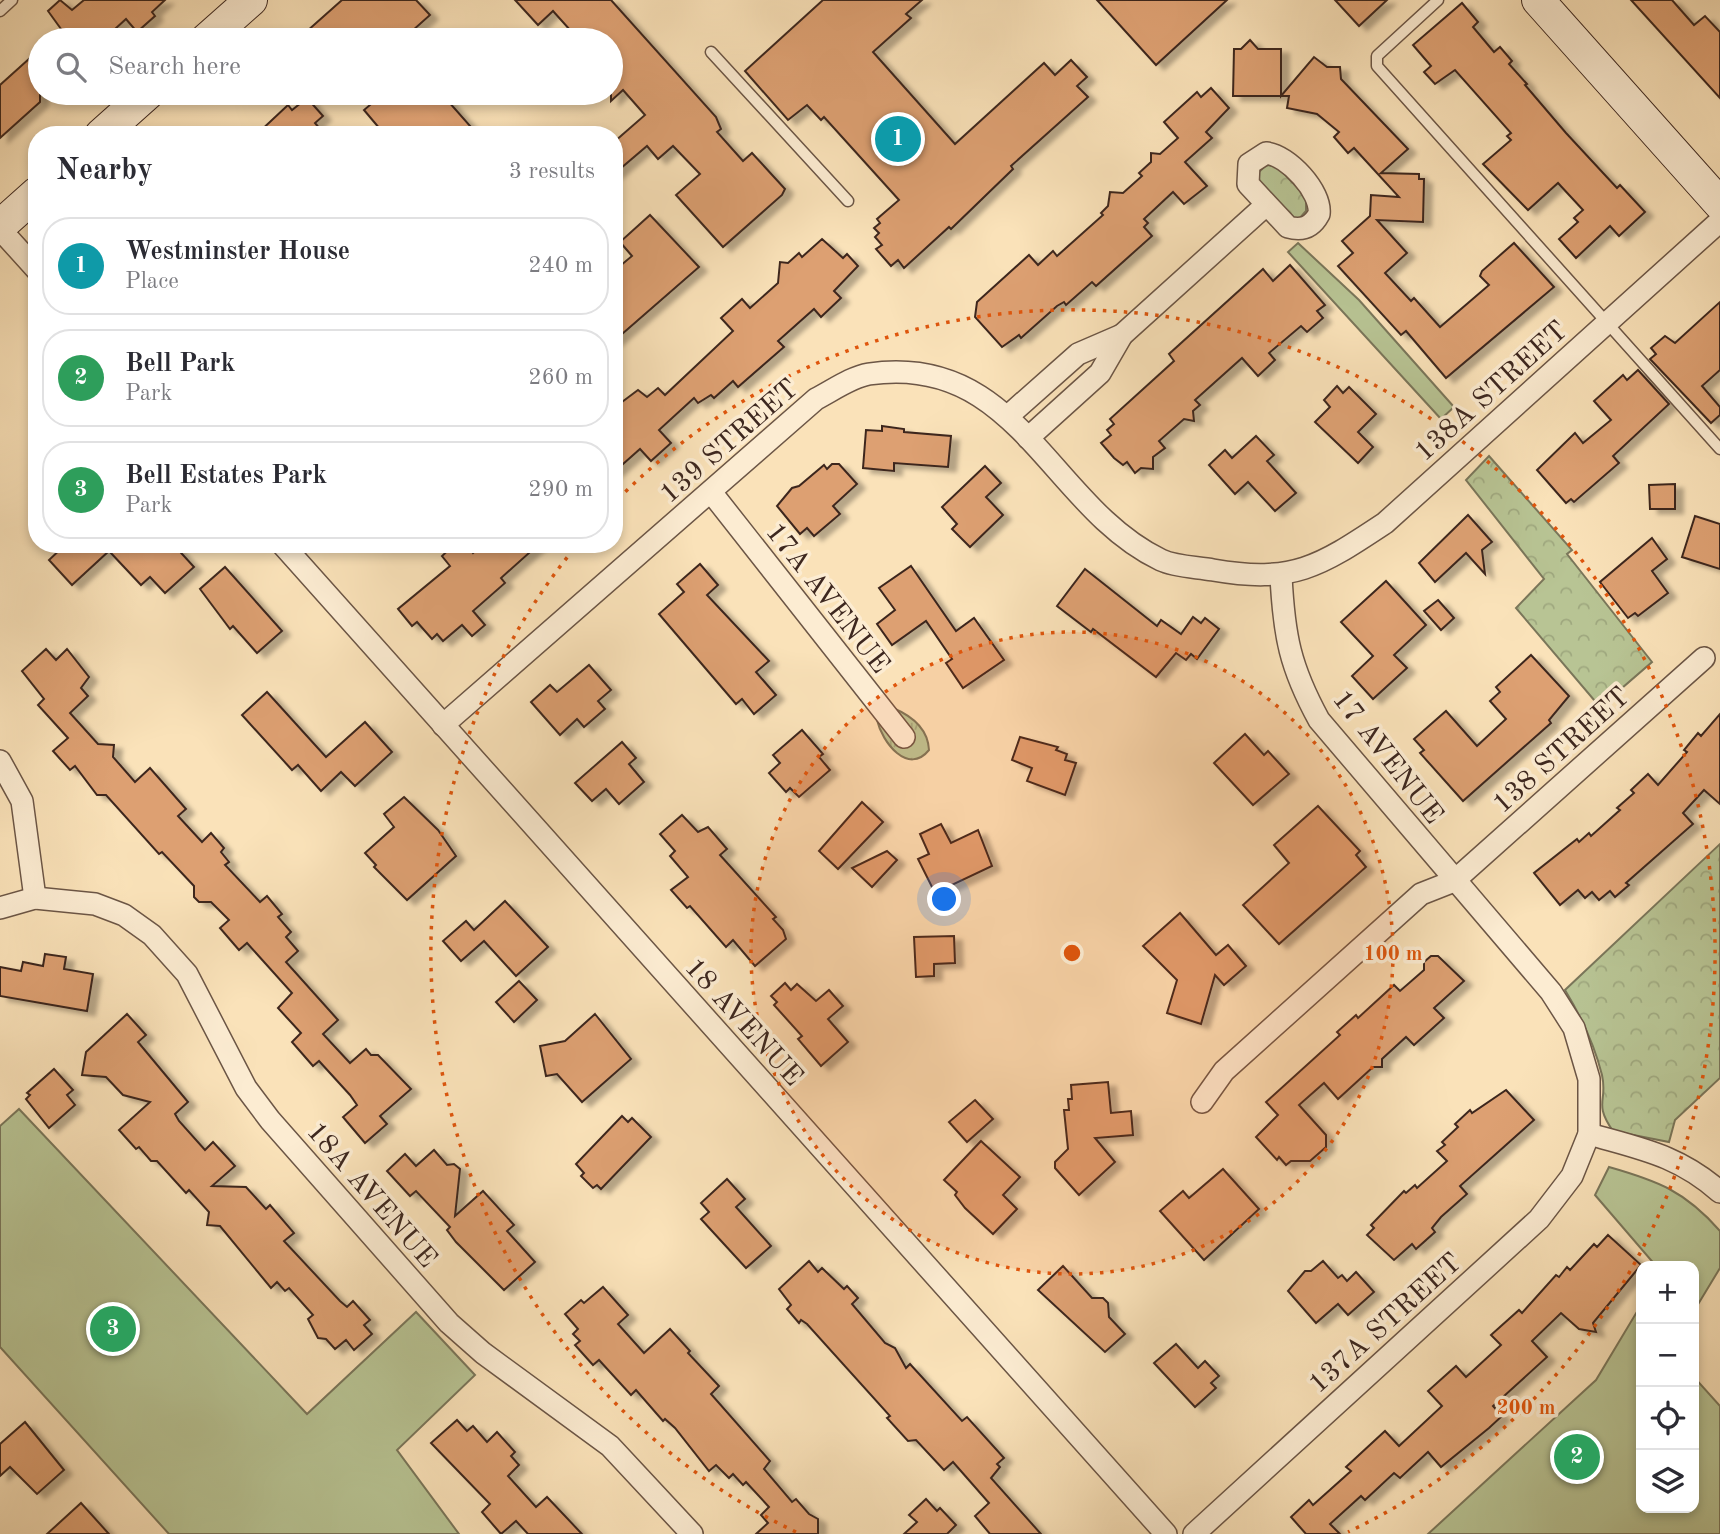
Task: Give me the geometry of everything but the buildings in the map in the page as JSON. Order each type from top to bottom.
[{"type":"main road","points":[[220,28],[251,0]]},
{"type":"main road","points":[[1538,0],[1720,204]]},
{"type":"main road","points":[[111,126],[135,105]]},
{"type":"main road","points":[[2,221],[28,200]]},
{"type":"street","points":[[1028,438],[1100,373],[1122,335],[1266,205]]},
{"type":"street","points":[[2,221],[28,257]]},
{"type":"street","name":"138A STREET","points":[[1281,576],[1331,559],[1385,523],[1720,221]]},
{"type":"street","points":[[1122,335],[1078,354],[1008,416],[1122,536],[1163,561],[1222,571],[1281,576]]},
{"type":"street","name":"139 STREET","points":[[443,725],[816,399],[866,374],[909,371],[968,387],[1008,416]]},
{"type":"street","name":"17A AVENUE","points":[[710,492],[904,737]]},
{"type":"street","name":"18 AVENUE","points":[[290,553],[1166,1534]]},
{"type":"street","name":"17 AVENUE","points":[[1281,576],[1286,640],[1299,682],[1319,720],[1551,992],[1574,1028],[1589,1079],[1589,1134]]},
{"type":"street","name":"138 STREET","points":[[1202,1102],[1224,1071],[1421,894],[1454,881],[1704,658]]},
{"type":"street","points":[[0,761],[22,801],[35,898],[0,908]]},
{"type":"street","name":"18A AVENUE","points":[[35,898],[94,904],[124,915],[152,935],[187,974],[246,1088],[262,1110],[449,1323],[483,1353],[610,1447],[692,1534]]},
{"type":"street","points":[[1589,1134],[1674,1159],[1702,1175],[1720,1192]]},
{"type":"street","name":"137A STREET","points":[[1194,1534],[1539,1219],[1573,1176],[1589,1134]]},
{"type":"lane","points":[[0,10],[12,0]]},
{"type":"lane","points":[[1438,0],[1377,56],[1377,66],[1720,449]]},
{"type":"lane","points":[[711,52],[848,201]]},
{"type":"green space","points":[[1266,165],[1277,166],[1306,197],[1306,211],[1299,219],[1293,220],[1260,185],[1258,173]]},
{"type":"green space","points":[[1298,243],[1359,300],[1454,407],[1441,419],[1288,252]]},
{"type":"green space","points":[[1489,456],[1572,550],[1567,554],[1652,662],[1600,707],[1516,608],[1544,579],[1466,480]]},
{"type":"green space","points":[[893,708],[912,719],[926,736],[929,750],[921,757],[905,758],[884,738],[877,720],[879,714]]},
{"type":"green space","points":[[1720,844],[1720,1078],[1675,1120],[1669,1142],[1613,1131],[1602,1108],[1602,1075],[1595,1052],[1565,990]]},
{"type":"green space","points":[[19,1109],[307,1414],[416,1312],[475,1375],[397,1450],[459,1534],[169,1534],[0,1347],[0,1126]]},
{"type":"green space","points":[[1609,1167],[1670,1189],[1707,1217],[1720,1231],[1720,1268],[1699,1303],[1699,1261],[1652,1261],[1595,1195]]},
{"type":"green space","points":[[1636,1313],[1636,1513],[1699,1513],[1699,1383],[1720,1406],[1720,1534],[1428,1534],[1596,1380]]},
{"type":"place","name":"Westminster House","points":[[898,139]]},
{"type":"place","name":"Bell Estates Park","points":[[113,1329]]},
{"type":"place","name":"Bell Park","points":[[1577,1457]]}]
